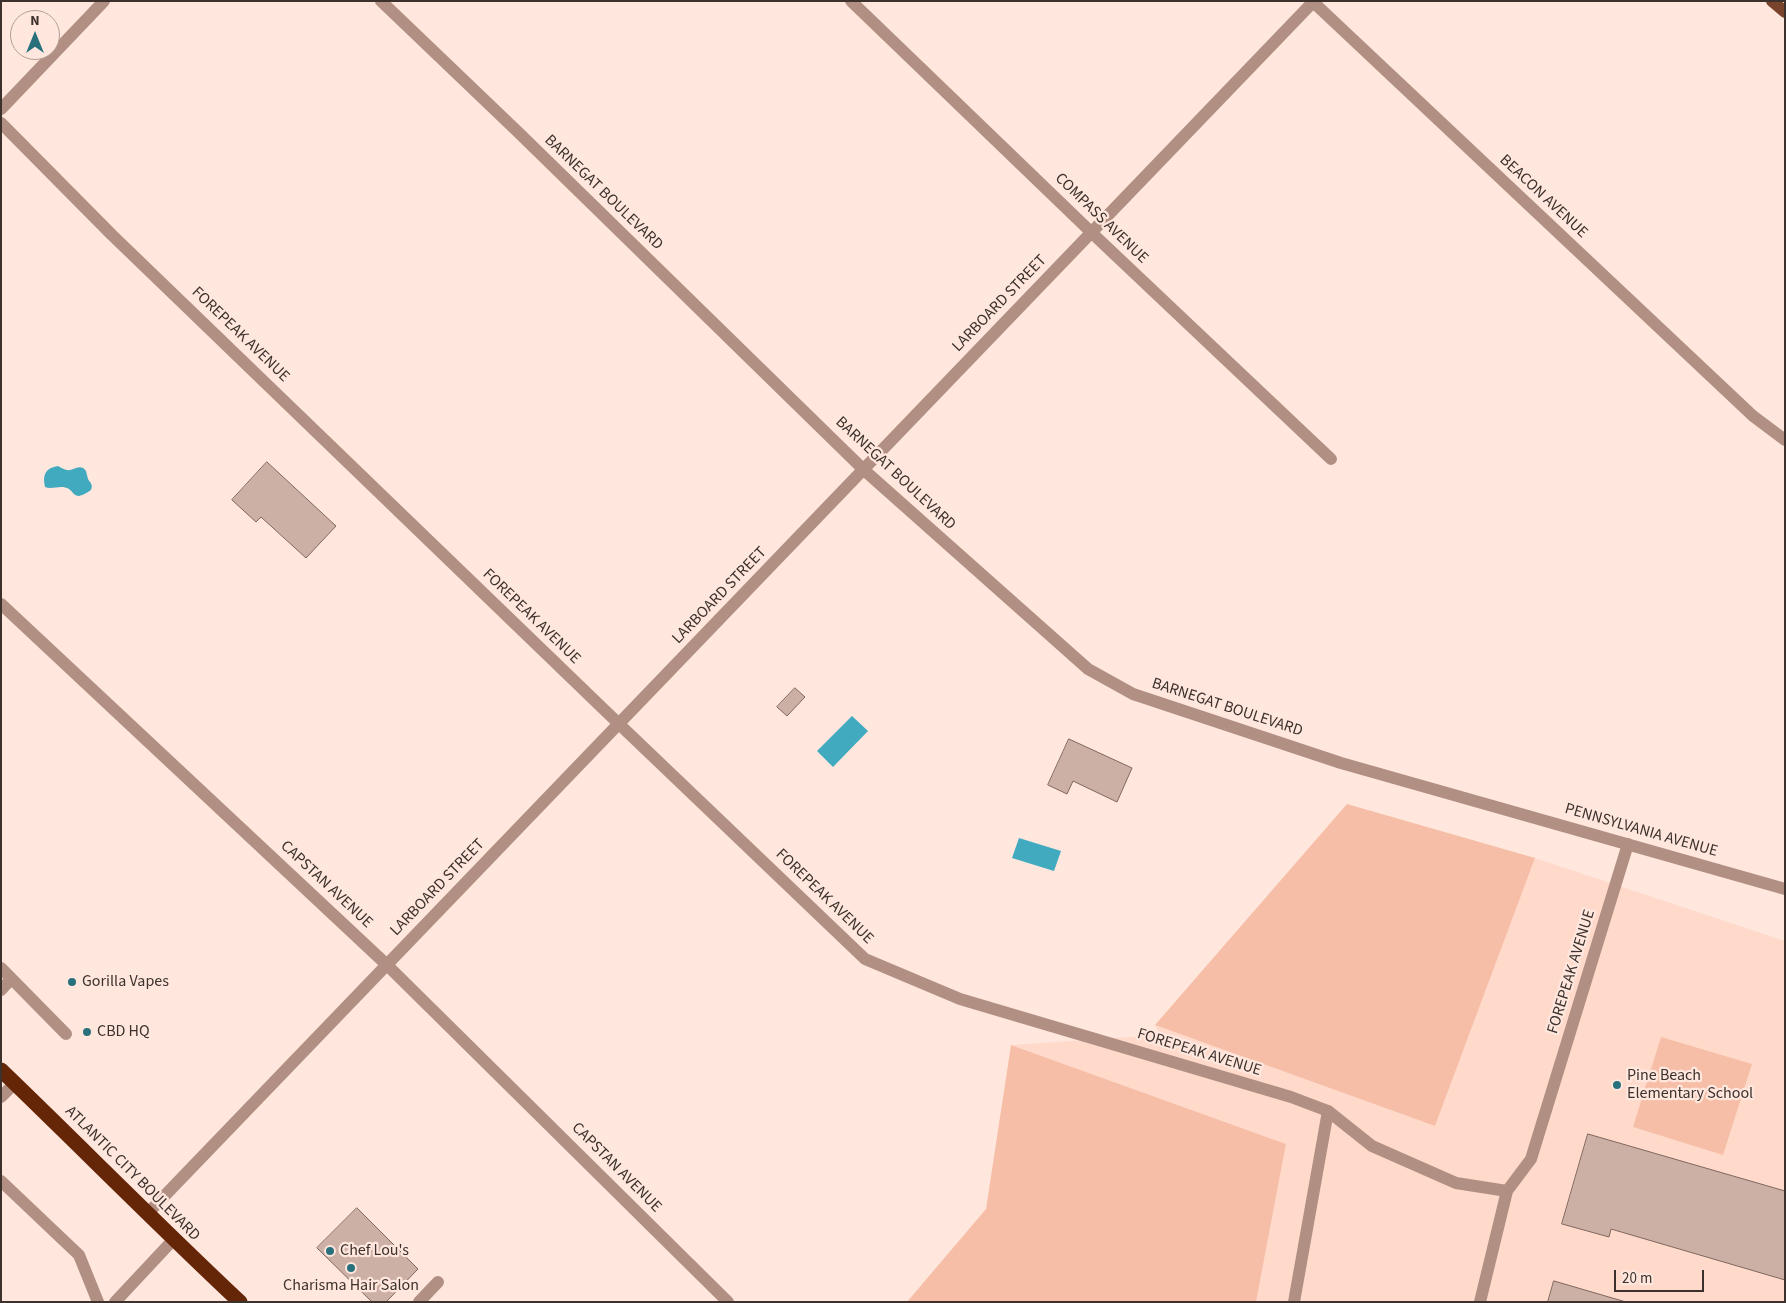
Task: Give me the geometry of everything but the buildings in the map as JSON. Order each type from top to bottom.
[{"type":"highway","name":"ATLANTIC CITY BOULEVARD","points":[[1,1070],[148,1213],[173,1240],[240,1302]]},
{"type":"main road","points":[[1772,1],[1785,12]]},
{"type":"street","points":[[1,109],[104,1]]},
{"type":"street","name":"BARNEGAT BOULEVARD","points":[[381,1],[864,470],[1088,669],[1133,694],[1341,763],[1488,804]]},
{"type":"street","name":"COMPASS AVENUE","points":[[851,1],[1331,459]]},
{"type":"street","name":"LARBOARD STREET","points":[[148,1213],[1313,2]]},
{"type":"street","name":"BEACON AVENUE","points":[[1313,2],[1752,416],[1785,440]]},
{"type":"street","name":"FOREPEAK AVENUE","points":[[1,122],[112,235],[865,959],[960,999],[1291,1097],[1328,1111],[1372,1146],[1456,1182],[1507,1191],[1531,1158],[1628,844]]},
{"type":"street","name":"CAPSTAN AVENUE","points":[[1,604],[387,965],[728,1302]]},
{"type":"street","name":"PENNSYLVANIA AVENUE","points":[[1488,804],[1785,889]]},
{"type":"street","points":[[1,968],[66,1034]]},
{"type":"street","points":[[1,990],[11,979]]},
{"type":"street","points":[[1,1097],[15,1083]]},
{"type":"street","points":[[1294,1302],[1328,1111]]},
{"type":"street","points":[[1,1181],[79,1255],[98,1302]]},
{"type":"street","points":[[1480,1302],[1507,1191]]},
{"type":"street","points":[[115,1302],[173,1240]]},
{"type":"street","points":[[419,1302],[438,1282]]},
{"type":"shaded area","points":[[1347,804],[1535,858],[1435,1126],[1155,1025]]},
{"type":"shaded area","name":"Pine Beach Elementary School","points":[[1535,858],[1785,941],[1785,1302],[1256,1302],[1286,1144],[1011,1045],[1160,1035],[1155,1025],[1435,1126]]},
{"type":"shaded area","points":[[1661,1037],[1752,1064],[1723,1155],[1633,1127]]},
{"type":"shaded area","points":[[1011,1045],[1286,1144],[1256,1302],[907,1302],[986,1209]]},
{"type":"water","points":[[58,466],[67,470],[80,467],[84,469],[92,486],[91,490],[79,496],[66,488],[45,487],[44,479],[46,472],[50,468]]},
{"type":"water","points":[[852,716],[868,731],[833,767],[817,751]]},
{"type":"water","points":[[1019,838],[1061,851],[1054,871],[1012,858]]},
{"type":"place","name":"Gorilla Vapes","points":[[72,982]]},
{"type":"place","name":"CBD HQ","points":[[87,1032]]},
{"type":"place","name":"Pine Beach Elementary School","points":[[1617,1085]]},
{"type":"place","name":"Chef Lou's","points":[[330,1251]]},
{"type":"place","name":"Charisma Hair Salon","points":[[351,1268]]}]
